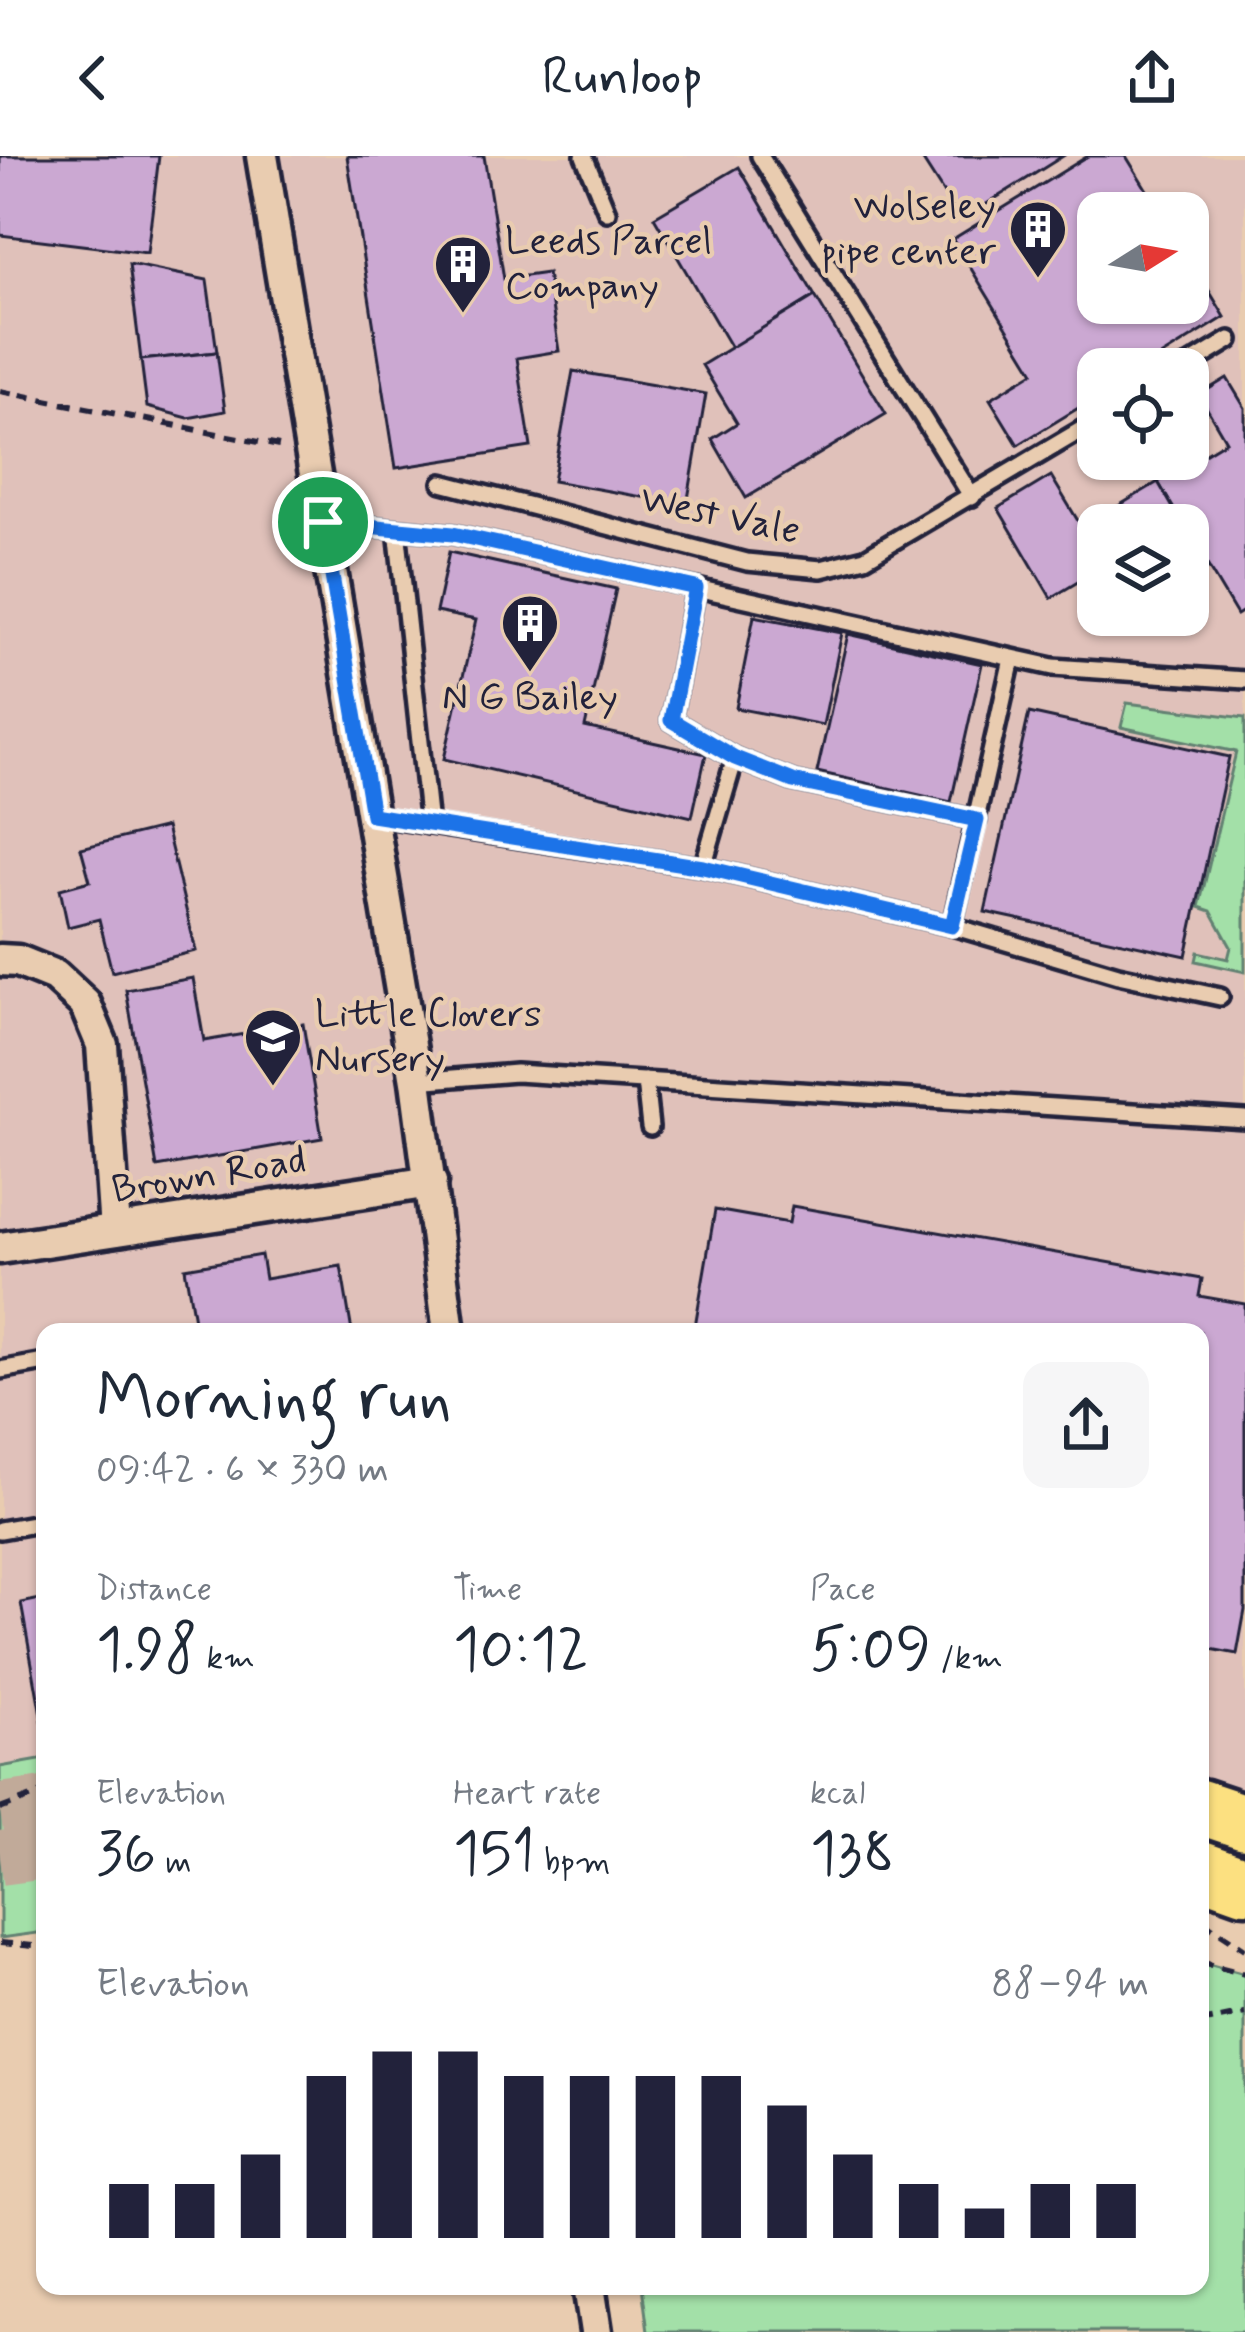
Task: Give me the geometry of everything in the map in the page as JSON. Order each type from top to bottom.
[{"type":"highway","points":[[1209,1810],[1245,1822]]},
{"type":"highway","points":[[1209,1872],[1245,1885]]},
{"type":"street","points":[[262,156],[416,1081],[447,1323]]},
{"type":"street","points":[[0,960],[55,976],[85,1004],[102,1045],[115,1230]]},
{"type":"street","name":"Brown Road","points":[[0,1248],[430,1182]]},
{"type":"street","points":[[591,2295],[596,2332]]},
{"type":"lane","points":[[584,156],[607,212]]},
{"type":"lane","points":[[760,156],[972,496]]},
{"type":"lane","points":[[1209,353],[1230,340]]},
{"type":"lane","name":"West Vale","points":[[442,483],[748,562],[821,569],[865,558],[1077,433]]},
{"type":"lane","points":[[323,522],[453,534],[1053,667],[1245,680]]},
{"type":"lane","points":[[397,530],[429,825]]},
{"type":"lane","points":[[696,588],[671,720],[735,758],[793,781],[977,820]]},
{"type":"lane","points":[[952,926],[1012,658]]},
{"type":"lane","points":[[703,867],[735,758]]},
{"type":"lane","points":[[372,815],[703,867],[952,926],[1118,975],[1220,998]]},
{"type":"lane","points":[[416,1081],[516,1073],[1245,1119]]},
{"type":"lane","points":[[645,1081],[650,1127]]},
{"type":"lane","points":[[0,1370],[36,1364]]},
{"type":"lane","points":[[0,1530],[36,1524]]},
{"type":"path","points":[[0,391],[311,453]]},
{"type":"path","points":[[0,1809],[36,1795]]},
{"type":"path","points":[[1209,1925],[1245,1949]]},
{"type":"path","points":[[0,1943],[36,1946]]},
{"type":"path","points":[[1209,1964],[1245,1974]]},
{"type":"path","points":[[1209,2020],[1245,2013]]},
{"type":"shaded area","points":[[0,156],[1245,156],[1245,1822],[1209,1810],[1209,1323],[36,1323],[36,1761],[0,1767]]},
{"type":"green space","points":[[1127,703],[1245,718],[1245,972],[1196,961],[1198,952],[1228,959],[1231,947],[1211,911],[1199,907],[1236,752],[1121,727]]},
{"type":"green space","points":[[36,1761],[36,1933],[0,1938],[0,1767]]},
{"type":"green space","points":[[1209,1964],[1245,1974],[1245,2332],[648,2332],[643,2295],[1209,2295]]},
{"type":"building","points":[[0,156],[159,156],[147,253],[0,235]]},
{"type":"building","name":"Leeds Parcel Company","points":[[347,156],[484,156],[504,279],[547,273],[559,351],[517,358],[531,447],[396,468]]},
{"type":"building","points":[[920,156],[1063,156],[961,220]]},
{"type":"building","name":"Wolseley pipe center","points":[[1088,156],[1126,156],[1148,192],[1077,192],[1077,324],[1209,324],[1209,291],[1225,317],[1175,348],[1077,348],[1077,409],[1018,445],[990,399],[1034,372],[953,239]]},
{"type":"building","points":[[739,167],[815,296],[731,348],[654,217]]},
{"type":"building","points":[[129,264],[207,280],[217,352],[141,360]]},
{"type":"building","points":[[815,296],[886,414],[746,498],[712,439],[737,423],[702,365]]},
{"type":"building","points":[[217,352],[225,411],[188,418],[147,407],[141,360]]},
{"type":"building","points":[[573,371],[706,394],[687,505],[553,481]]},
{"type":"building","points":[[1227,378],[1245,408],[1245,610],[1237,615],[1209,568],[1209,504],[1171,504],[1158,482],[1209,480],[1209,451],[1226,441],[1209,412],[1209,389]]},
{"type":"building","points":[[1051,476],[1077,519],[1077,583],[1051,598],[998,508]]},
{"type":"building","points":[[1158,482],[1171,504],[1122,504]]},
{"type":"building","name":"N G Bailey","points":[[449,552],[616,589],[585,727],[706,754],[692,817],[444,759],[476,620],[436,612]]},
{"type":"building","points":[[754,616],[842,633],[823,725],[736,708]]},
{"type":"building","points":[[848,634],[982,664],[951,802],[817,772]]},
{"type":"building","points":[[1029,713],[1229,757],[1186,956],[985,912]]},
{"type":"building","points":[[166,827],[196,951],[112,972],[99,919],[68,927],[60,889],[90,881],[81,848]]},
{"type":"building","points":[[193,978],[204,1041],[303,1024],[322,1138],[157,1167],[126,990]]},
{"type":"building","points":[[792,1206],[1202,1279],[1199,1296],[1245,1304],[1245,1610],[1237,1654],[1209,1649],[1209,1323],[696,1323],[715,1210],[789,1223]]},
{"type":"building","points":[[261,1255],[265,1279],[341,1266],[350,1323],[194,1323],[185,1268]]},
{"type":"building","points":[[36,1600],[36,1687],[21,1603]]},
{"type":"tunnel","points":[[0,1810],[36,1805]]},
{"type":"tunnel","points":[[0,1858],[36,1853]]},
{"type":"place","name":"Wolseley pipe center","points":[[1038,280]]},
{"type":"place","name":"Leeds Parcel Company","points":[[463,315]]},
{"type":"place","name":"N G Bailey","points":[[530,674]]},
{"type":"place","name":"Little Clovers Nursery","points":[[273,1088]]},
{"type":"route","points":[[323,522],[453,534],[696,588],[671,720],[735,758],[793,781],[977,820],[952,926],[703,867],[372,815],[323,522]]}]
